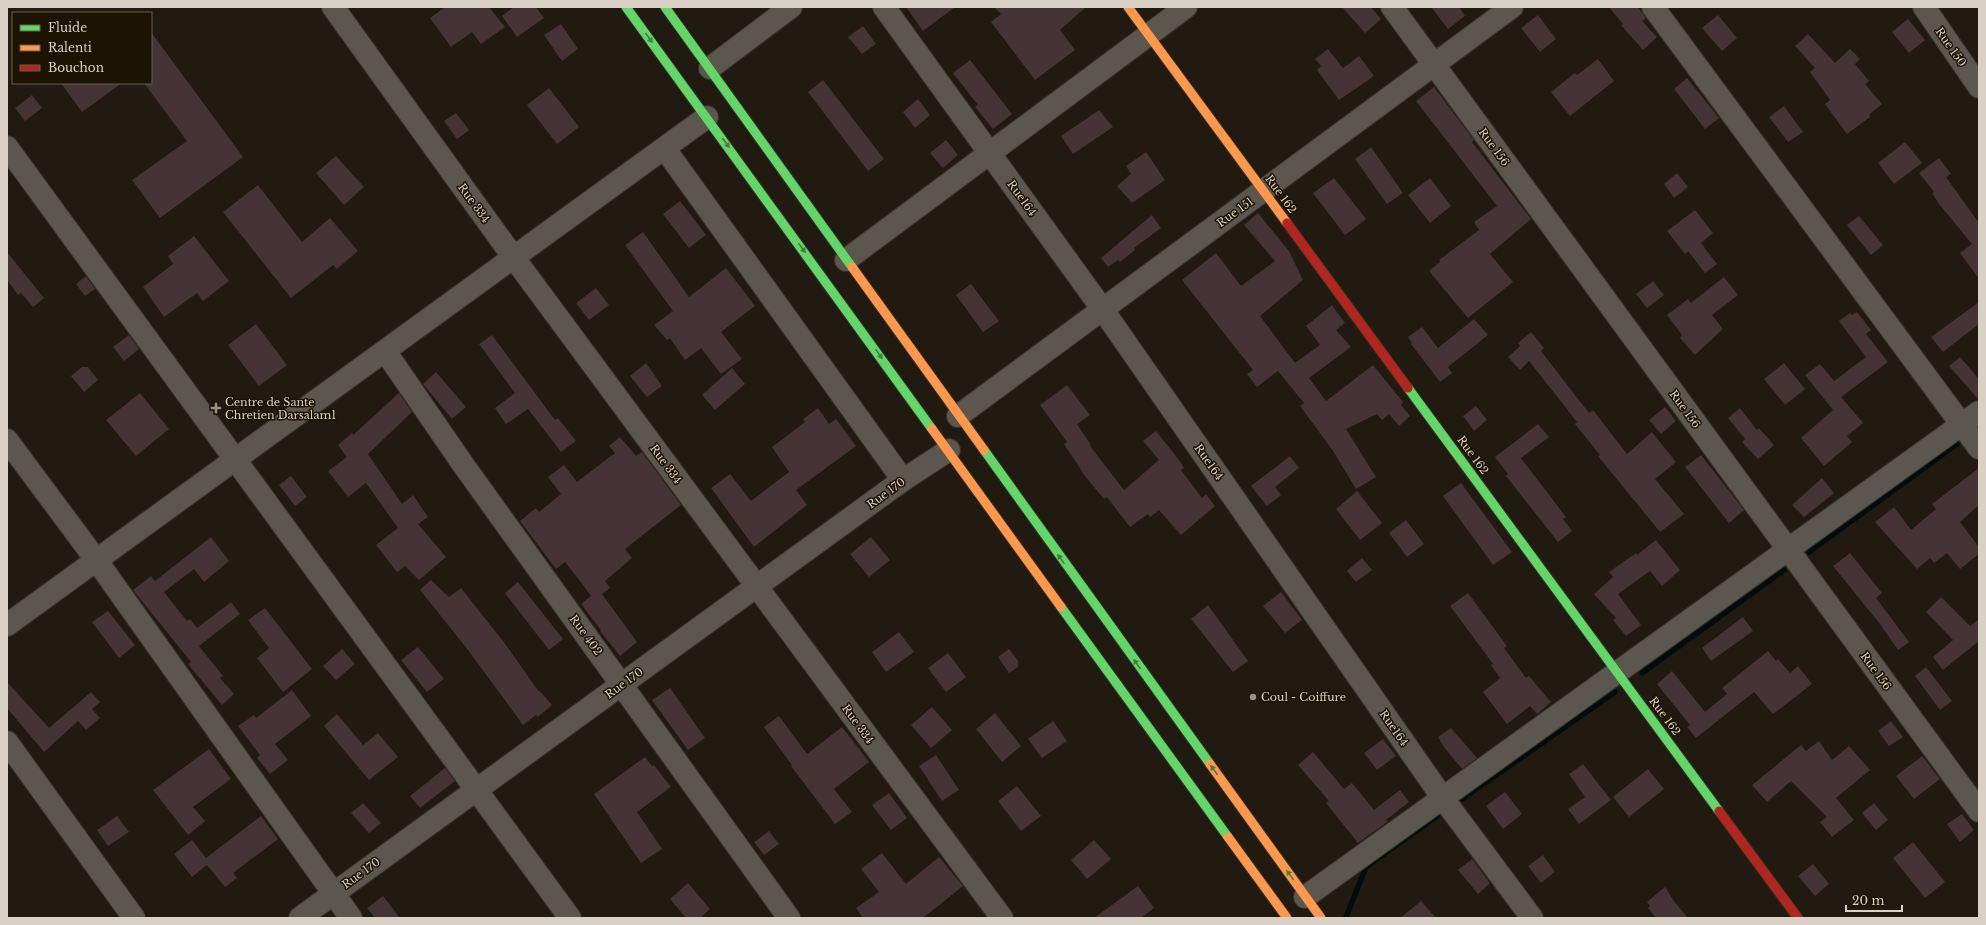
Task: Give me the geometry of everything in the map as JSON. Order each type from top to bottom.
[{"type":"main road","points":[[626,7],[949,450],[1287,918]]},
{"type":"main road","points":[[665,7],[958,416],[1321,918]]},
{"type":"main road","name":"Rue 162","points":[[1128,7],[1798,918]]},
{"type":"street","name":"Rue 334","points":[[333,7],[514,258],[1002,918]]},
{"type":"street","points":[[710,68],[791,7]]},
{"type":"street","name":"Rue164","points":[[884,7],[1103,310],[1442,797],[1532,918]]},
{"type":"street","points":[[846,260],[1186,7]]},
{"type":"street","name":"Rue 156","points":[[1392,7],[1979,811]]},
{"type":"street","name":"Rue 151","points":[[958,416],[1512,7]]},
{"type":"street","points":[[1653,7],[1979,448]]},
{"type":"street","name":"Rue 150","points":[[1924,7],[1979,87]]},
{"type":"street","points":[[7,625],[707,118]]},
{"type":"street","points":[[7,147],[570,918]]},
{"type":"street","points":[[665,149],[903,480]]},
{"type":"street","name":"Rue 402","points":[[385,351],[462,463],[790,918]]},
{"type":"street","points":[[1306,897],[1442,797],[1789,550],[1979,412]]},
{"type":"street","points":[[7,440],[96,561],[351,918]]},
{"type":"street","name":"Rue 170","points":[[300,918],[903,480],[949,450]]},
{"type":"street","points":[[7,742],[134,918]]},
{"type":"building","points":[[445,7],[489,7],[505,27],[481,44],[472,32],[451,47],[430,18]]},
{"type":"building","points":[[514,7],[536,7],[544,18],[517,37],[502,16]]},
{"type":"building","points":[[906,7],[955,7],[923,31]]},
{"type":"building","points":[[994,7],[1086,7],[1060,30],[1075,50],[1035,80],[991,22],[1001,14]]},
{"type":"building","points":[[1342,7],[1371,7],[1381,19],[1365,33]]},
{"type":"building","points":[[1431,7],[1459,7],[1465,16],[1448,29]]},
{"type":"building","points":[[1609,7],[1638,7],[1646,18],[1642,21],[1657,37],[1643,50],[1621,25],[1623,24]]},
{"type":"building","points":[[1538,15],[1556,39],[1540,52],[1521,28]]},
{"type":"building","points":[[1718,15],[1737,38],[1722,51],[1702,28]]},
{"type":"building","points":[[1908,19],[1925,40],[1909,53],[1892,32]]},
{"type":"building","points":[[561,24],[578,49],[562,61],[544,35]]},
{"type":"building","points":[[863,26],[876,44],[862,54],[848,37]]},
{"type":"building","points":[[152,33],[243,157],[160,218],[132,180],[187,141],[145,84],[152,84]]},
{"type":"building","points":[[1808,34],[1835,63],[1850,49],[1860,59],[1855,64],[1869,81],[1865,84],[1882,104],[1869,115],[1870,117],[1847,134],[1825,104],[1830,100],[1810,72],[1815,68],[1795,46]]},
{"type":"building","points":[[1328,49],[1343,68],[1359,56],[1374,76],[1339,100],[1317,70],[1321,66],[1315,59]]},
{"type":"building","points":[[1598,59],[1614,81],[1570,116],[1551,92],[1575,73],[1577,75]]},
{"type":"building","points":[[970,60],[1012,114],[993,129],[975,107],[978,105],[953,73]]},
{"type":"building","points":[[1687,78],[1719,118],[1705,129],[1674,89]]},
{"type":"building","points":[[823,80],[884,159],[868,171],[808,92]]},
{"type":"building","points":[[62,84],[121,84],[82,112]]},
{"type":"building","points":[[1434,87],[1474,140],[1472,142],[1531,219],[1490,254],[1513,282],[1468,318],[1429,271],[1440,262],[1439,260],[1479,230],[1474,222],[1497,206],[1416,101]]},
{"type":"building","points":[[549,88],[579,127],[557,144],[527,105]]},
{"type":"building","points":[[32,95],[42,108],[25,121],[15,108]]},
{"type":"building","points":[[918,99],[930,115],[915,128],[903,112]]},
{"type":"building","points":[[1784,106],[1803,132],[1788,142],[1769,117]]},
{"type":"building","points":[[1099,110],[1113,127],[1073,154],[1061,136]]},
{"type":"building","points":[[456,113],[469,130],[457,139],[444,121]]},
{"type":"building","points":[[946,140],[958,155],[943,168],[930,153]]},
{"type":"building","points":[[1905,142],[1922,163],[1894,184],[1878,163]]},
{"type":"building","points":[[1371,147],[1403,193],[1387,204],[1355,159]]},
{"type":"building","points":[[1146,152],[1165,180],[1132,203],[1117,186],[1131,174],[1126,166]]},
{"type":"building","points":[[336,156],[364,187],[344,205],[316,173]]},
{"type":"building","points":[[1939,158],[1951,174],[1946,177],[1979,223],[1979,279],[1960,253],[1972,244],[1939,204],[1932,193],[1934,192],[1919,173]]},
{"type":"building","points":[[1677,173],[1688,187],[1674,198],[1664,184]]},
{"type":"building","points":[[1334,178],[1366,219],[1345,235],[1313,193]]},
{"type":"building","points":[[1430,178],[1451,206],[1430,223],[1408,195]]},
{"type":"building","points":[[258,185],[302,242],[330,218],[358,251],[337,269],[333,265],[291,298],[223,212]]},
{"type":"building","points":[[680,201],[706,235],[689,248],[663,214]]},
{"type":"building","points":[[1695,210],[1713,233],[1701,243],[1717,264],[1705,273],[1688,251],[1685,254],[1667,231]]},
{"type":"building","points":[[1258,213],[1289,251],[1303,280],[1260,316],[1295,363],[1320,345],[1306,326],[1332,305],[1345,323],[1336,330],[1351,347],[1309,378],[1326,401],[1373,365],[1403,402],[1401,405],[1410,416],[1399,426],[1389,414],[1382,420],[1377,414],[1346,429],[1376,477],[1356,489],[1333,451],[1300,406],[1304,403],[1278,371],[1257,387],[1247,374],[1253,370],[1182,280],[1216,253],[1241,286],[1275,261],[1244,225]]},
{"type":"building","points":[[1152,215],[1161,228],[1134,248],[1135,250],[1120,262],[1118,260],[1108,267],[1101,258]]},
{"type":"building","points":[[1859,216],[1883,245],[1871,255],[1847,225]]},
{"type":"building","points":[[643,232],[689,297],[726,268],[755,306],[721,332],[742,359],[721,374],[701,348],[685,360],[670,338],[667,340],[654,325],[673,311],[625,245]]},
{"type":"building","points":[[194,236],[229,281],[203,301],[197,293],[164,317],[143,287],[173,264],[168,256]]},
{"type":"building","points":[[7,252],[44,298],[33,307],[21,293],[18,295],[7,280]]},
{"type":"building","points":[[86,276],[95,289],[85,296],[76,284]]},
{"type":"building","points":[[1724,277],[1738,295],[1712,315],[1723,329],[1695,355],[1680,338],[1682,335],[1667,315],[1688,299],[1691,303]]},
{"type":"building","points":[[1653,281],[1664,295],[1647,308],[1636,294]]},
{"type":"building","points":[[971,284],[999,321],[983,332],[956,295]]},
{"type":"building","points":[[596,288],[609,305],[589,320],[576,303]]},
{"type":"building","points":[[1979,302],[1979,324],[1943,352],[1931,337]]},
{"type":"building","points":[[1857,312],[1871,330],[1866,334],[1888,362],[1841,397],[1863,423],[1847,436],[1852,442],[1824,466],[1801,438],[1833,410],[1805,375],[1820,364],[1834,381],[1866,357],[1839,321],[1850,313],[1852,315]]},
{"type":"building","points":[[1474,319],[1488,335],[1448,367],[1452,373],[1440,382],[1411,344],[1412,343],[1408,337],[1422,327],[1438,348]]},
{"type":"building","points":[[256,324],[287,365],[259,386],[228,345]]},
{"type":"building","points":[[1531,332],[1544,348],[1541,351],[1589,413],[1593,410],[1627,454],[1652,432],[1676,462],[1655,479],[1684,514],[1660,532],[1598,456],[1600,455],[1575,424],[1577,422],[1529,361],[1520,370],[1508,357],[1520,346],[1518,343]]},
{"type":"building","points":[[129,335],[139,349],[124,361],[113,347]]},
{"type":"building","points":[[492,335],[555,420],[558,418],[576,441],[561,452],[528,409],[506,424],[495,408],[515,393],[479,344]]},
{"type":"building","points":[[1960,357],[1979,379],[1979,400],[1949,366]]},
{"type":"building","points":[[646,363],[662,386],[647,397],[630,376]]},
{"type":"building","points":[[1784,363],[1805,389],[1785,405],[1764,379]]},
{"type":"building","points":[[82,367],[88,367],[98,380],[84,392],[71,376]]},
{"type":"building","points":[[732,368],[745,384],[715,410],[702,395]]},
{"type":"building","points":[[436,372],[466,407],[452,419],[423,384]]},
{"type":"building","points":[[1067,385],[1090,415],[1077,424],[1091,445],[1090,446],[1124,490],[1159,460],[1143,441],[1156,431],[1179,460],[1184,468],[1181,470],[1202,498],[1206,494],[1215,506],[1181,535],[1159,510],[1150,517],[1148,514],[1130,527],[1107,497],[1104,499],[1085,476],[1064,444],[1067,442],[1040,405]]},
{"type":"building","points":[[140,393],[169,429],[136,456],[106,420]]},
{"type":"building","points":[[399,393],[412,412],[368,454],[402,504],[413,495],[428,517],[418,524],[446,557],[419,580],[405,566],[397,572],[376,545],[398,528],[366,483],[348,497],[328,471],[347,457],[338,445],[352,433],[353,435]]},
{"type":"building","points":[[1476,406],[1487,420],[1474,431],[1463,416]]},
{"type":"building","points":[[1665,407],[1676,421],[1661,434],[1649,420]]},
{"type":"building","points":[[818,408],[829,424],[836,419],[856,446],[796,490],[807,505],[754,547],[711,488],[730,474],[751,501],[789,472],[772,447],[805,422],[803,419]]},
{"type":"building","points":[[1740,408],[1757,430],[1759,428],[1774,445],[1758,459],[1742,442],[1745,439],[1728,418]]},
{"type":"building","points":[[1538,424],[1549,437],[1521,458],[1566,517],[1563,519],[1572,531],[1558,542],[1506,476],[1508,474],[1495,457]]},
{"type":"building","points":[[620,437],[636,456],[642,452],[681,505],[625,549],[632,558],[605,581],[610,588],[602,594],[637,642],[620,656],[581,604],[591,596],[583,585],[565,562],[556,569],[520,521],[536,508],[539,512],[561,494],[548,477],[564,465],[577,482],[615,453],[609,446]]},
{"type":"building","points":[[1701,455],[1744,510],[1729,523],[1685,467]]},
{"type":"building","points":[[1290,456],[1299,468],[1275,487],[1281,495],[1267,506],[1251,486]]},
{"type":"building","points":[[1979,468],[1979,505],[1960,522],[1979,547],[1979,554],[1960,569],[1947,553],[1934,563],[1930,558],[1917,569],[1875,522],[1894,507],[1911,530],[1936,509],[1932,504]]},
{"type":"building","points":[[291,476],[307,497],[295,506],[279,485]]},
{"type":"building","points":[[1822,478],[1834,493],[1804,517],[1792,505]]},
{"type":"building","points":[[1461,483],[1512,552],[1493,565],[1443,496]]},
{"type":"building","points":[[1357,491],[1382,523],[1360,540],[1336,509]]},
{"type":"building","points":[[1406,520],[1424,544],[1407,557],[1389,533]]},
{"type":"building","points":[[211,537],[229,561],[204,582],[194,569],[164,592],[187,621],[190,619],[197,628],[231,602],[240,614],[199,646],[223,676],[220,678],[234,694],[222,705],[188,664],[191,662],[133,590],[151,576],[155,581]]},
{"type":"building","points":[[871,537],[890,560],[869,577],[850,554]]},
{"type":"building","points":[[1656,540],[1680,570],[1662,586],[1650,571],[1618,594],[1641,625],[1626,636],[1613,620],[1616,618],[1594,594],[1613,577],[1609,572],[1636,553],[1637,555]]},
{"type":"building","points":[[1850,553],[1882,593],[1876,598],[1909,642],[1898,650],[1880,624],[1833,566]]},
{"type":"building","points":[[1362,558],[1372,570],[1356,582],[1347,571]]},
{"type":"building","points":[[431,580],[449,597],[461,588],[506,645],[539,692],[540,691],[552,705],[538,717],[536,715],[523,725],[468,650],[420,590]]},
{"type":"building","points":[[518,582],[563,639],[549,650],[505,593]]},
{"type":"building","points":[[1281,592],[1302,620],[1285,633],[1263,606]]},
{"type":"building","points":[[1468,593],[1507,646],[1504,648],[1526,678],[1529,676],[1551,702],[1537,714],[1530,706],[1507,724],[1483,692],[1500,678],[1491,665],[1493,664],[1450,606]]},
{"type":"building","points":[[1941,597],[1970,626],[1979,619],[1979,641],[1943,670],[1933,657],[1953,640],[1926,612]]},
{"type":"building","points":[[1208,605],[1248,661],[1233,672],[1191,619]]},
{"type":"building","points":[[265,608],[312,669],[283,692],[257,658],[269,648],[248,620]]},
{"type":"building","points":[[108,611],[135,645],[119,658],[92,622]]},
{"type":"building","points":[[1743,617],[1753,631],[1711,661],[1702,648]]},
{"type":"building","points":[[899,632],[914,652],[886,672],[872,652]]},
{"type":"building","points":[[418,647],[444,679],[427,692],[401,660]]},
{"type":"building","points":[[342,649],[355,664],[336,680],[323,666]]},
{"type":"building","points":[[1009,649],[1018,661],[1018,667],[1009,673],[998,657]]},
{"type":"building","points":[[1768,651],[1776,661],[1778,659],[1790,673],[1798,666],[1812,684],[1773,714],[1754,692],[1696,738],[1687,727],[1690,725],[1657,684],[1672,671],[1705,712],[1727,694],[1722,688]]},
{"type":"building","points":[[948,653],[966,677],[946,692],[928,668]]},
{"type":"building","points":[[1926,667],[1952,701],[1940,710],[1915,676]]},
{"type":"building","points":[[7,682],[49,728],[91,692],[100,702],[92,709],[100,718],[86,730],[78,721],[44,752],[7,708]]},
{"type":"building","points":[[670,688],[705,738],[688,750],[652,700]]},
{"type":"building","points":[[292,690],[311,716],[275,744],[288,760],[270,774],[257,758],[260,755],[238,726],[254,715],[256,718]]},
{"type":"building","points":[[932,707],[952,730],[931,748],[911,725]]},
{"type":"building","points":[[995,713],[1021,746],[1002,762],[976,729]]},
{"type":"building","points":[[337,714],[363,745],[378,733],[398,757],[369,780],[324,726]]},
{"type":"building","points":[[779,716],[807,754],[842,727],[869,762],[834,789],[852,812],[835,824],[791,766],[792,765],[764,727]]},
{"type":"building","points":[[1053,721],[1067,741],[1042,758],[1028,739]]},
{"type":"building","points":[[1891,721],[1903,737],[1889,746],[1878,731]]},
{"type":"building","points":[[1451,728],[1477,758],[1462,769],[1438,737]]},
{"type":"building","points":[[1383,739],[1396,756],[1377,770],[1364,753]]},
{"type":"building","points":[[1819,741],[1832,760],[1849,746],[1870,770],[1836,798],[1854,820],[1832,837],[1820,822],[1827,817],[1791,781],[1767,802],[1752,785],[1801,745],[1806,751]]},
{"type":"building","points":[[209,749],[231,779],[193,807],[205,821],[188,835],[153,790]]},
{"type":"building","points":[[1313,752],[1344,789],[1352,783],[1374,810],[1400,790],[1409,802],[1386,820],[1388,821],[1358,843],[1326,803],[1329,801],[1298,765]]},
{"type":"building","points":[[936,755],[959,790],[942,801],[919,766]]},
{"type":"building","points":[[1922,756],[1940,779],[1914,799],[1896,776]]},
{"type":"building","points":[[645,757],[652,766],[654,765],[671,787],[637,812],[662,849],[641,863],[594,794]]},
{"type":"building","points":[[1583,764],[1611,800],[1579,824],[1568,809],[1585,797],[1569,774]]},
{"type":"building","points":[[445,768],[455,781],[420,808],[410,796]]},
{"type":"building","points":[[1648,769],[1664,789],[1629,817],[1613,797]]},
{"type":"building","points":[[1017,786],[1041,816],[1021,831],[998,801]]},
{"type":"building","points":[[1505,792],[1522,814],[1503,829],[1486,806]]},
{"type":"building","points":[[889,793],[907,818],[891,830],[872,805]]},
{"type":"building","points":[[363,803],[381,823],[369,833],[351,813]]},
{"type":"building","points":[[1874,803],[1888,820],[1876,830],[1862,813]]},
{"type":"building","points":[[1962,814],[1974,830],[1960,842],[1947,824]]},
{"type":"building","points":[[117,816],[129,832],[108,846],[97,830]]},
{"type":"building","points":[[261,816],[278,839],[233,873],[237,878],[225,887],[207,865],[192,877],[174,854],[192,840],[206,858]]},
{"type":"building","points":[[769,831],[779,844],[764,855],[754,842]]},
{"type":"building","points":[[1094,840],[1111,859],[1087,879],[1071,860]]},
{"type":"building","points":[[1913,842],[1945,882],[1925,898],[1893,858]]},
{"type":"building","points":[[882,853],[906,884],[939,857],[963,886],[923,918],[863,918],[856,908],[879,892],[861,869]]},
{"type":"building","points":[[1543,855],[1555,872],[1541,883],[1528,866]]},
{"type":"building","points":[[1472,859],[1490,883],[1478,894],[1458,870]]},
{"type":"building","points":[[1813,864],[1829,884],[1815,896],[1798,876]]},
{"type":"building","points":[[688,883],[710,909],[700,918],[686,918],[670,899]]},
{"type":"building","points":[[1138,886],[1154,908],[1141,918],[1094,918]]},
{"type":"building","points":[[1665,887],[1688,918],[1656,918],[1648,908],[1650,906],[1647,902]]},
{"type":"building","points":[[383,896],[400,918],[375,918],[367,908]]},
{"type":"building","points":[[1421,901],[1436,918],[1400,918]]},
{"type":"waterway","points":[[1809,552],[1957,444]]},
{"type":"waterway","points":[[1642,673],[1784,570]]},
{"type":"waterway","points":[[1462,799],[1615,692]]},
{"type":"waterway","points":[[1346,917],[1366,867],[1437,816]]},
{"type":"traffic: fast","points":[[626,7],[932,429]]},
{"type":"traffic: fast","points":[[665,7],[852,267]]},
{"type":"traffic: fast","points":[[1408,388],[1719,811]]},
{"type":"traffic: fast","points":[[984,450],[1210,764]]},
{"type":"traffic: fast","points":[[1061,607],[1228,837]]},
{"type":"traffic: slow","points":[[1128,7],[1287,223]]},
{"type":"traffic: slow","points":[[852,267],[984,450]]},
{"type":"traffic: slow","points":[[932,429],[1061,607]]},
{"type":"traffic: slow","points":[[1210,764],[1321,918]]},
{"type":"traffic: slow","points":[[1228,837],[1287,918]]},
{"type":"traffic: jam","points":[[1287,223],[1408,388]]},
{"type":"traffic: jam","points":[[1719,811],[1798,918]]},
{"type":"place","name":"Centre de Sante Chretien Darsalam1","points":[[216,408]]},
{"type":"place","name":"Coul - Coiffure","points":[[1253,697]]}]
